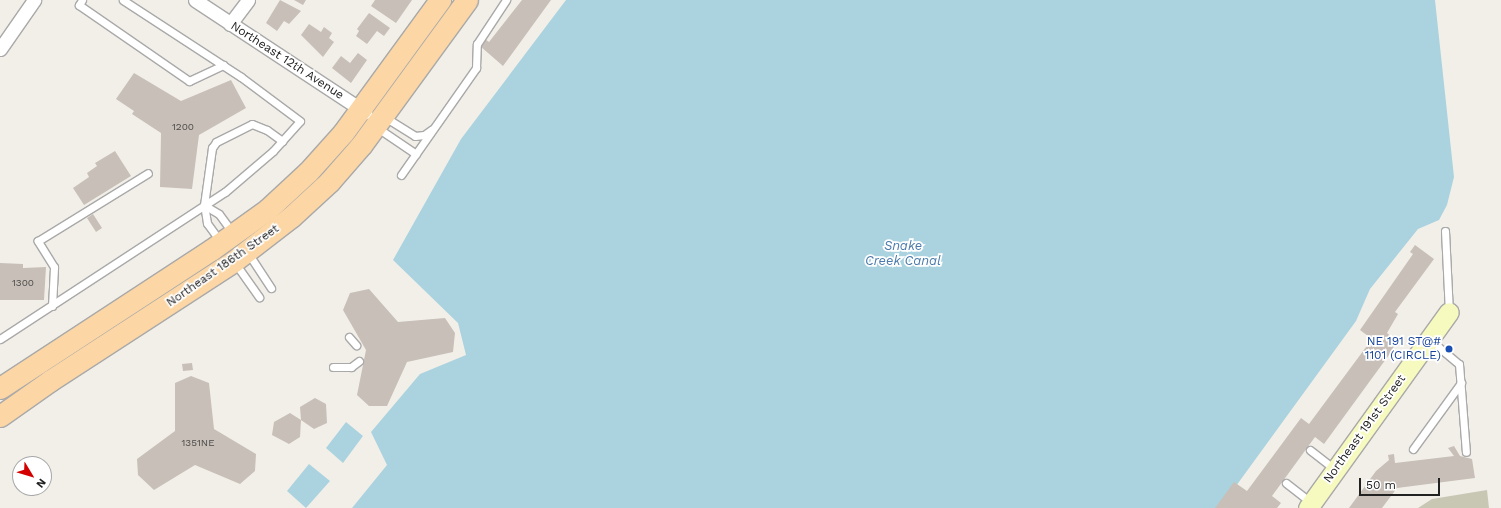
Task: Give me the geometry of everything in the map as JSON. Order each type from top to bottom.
[{"type":"main road","name":"Northeast 186th Street","points":[[1,385],[228,239],[297,184],[332,146],[361,109],[440,0]]},
{"type":"main road","name":"Northeast 186th Street","points":[[0,416],[51,380],[240,257],[316,194],[379,121],[467,0]]},
{"type":"main road","points":[[228,239],[240,257]]},
{"type":"street","points":[[0,49],[34,0]]},
{"type":"street","name":"Northeast 12th Avenue","points":[[195,0],[379,121]]},
{"type":"street","points":[[230,24],[248,0]]},
{"type":"street","name":"Northeast 191st Street","points":[[1310,505],[1449,312]]},
{"type":"lane","points":[[82,0],[79,5],[189,80],[223,65]]},
{"type":"lane","points":[[0,339],[52,306],[204,202],[225,192],[282,141],[300,121],[223,65],[123,0]]},
{"type":"lane","points":[[401,175],[476,68],[477,44],[506,0]]},
{"type":"lane","points":[[416,154],[382,131],[379,121],[391,121],[415,136],[424,135],[436,127]]},
{"type":"lane","points":[[228,239],[207,223],[204,202],[210,160],[216,142],[257,124],[282,141]]},
{"type":"lane","points":[[52,306],[54,267],[38,241],[148,173]]},
{"type":"lane","points":[[204,202],[219,214],[228,239]]},
{"type":"lane","points":[[1444,231],[1449,312]]},
{"type":"lane","points":[[240,257],[271,288]]},
{"type":"lane","points":[[240,257],[259,297]]},
{"type":"lane","points":[[349,338],[356,345]]},
{"type":"lane","points":[[1429,339],[1459,364],[1466,452]]},
{"type":"lane","points":[[333,367],[351,367],[358,361]]},
{"type":"lane","points":[[1413,448],[1461,383]]},
{"type":"lane","points":[[1310,450],[1336,470]]},
{"type":"lane","points":[[1286,483],[1310,505]]},
{"type":"shaded area","points":[[1487,490],[1489,508],[1418,508],[1432,499]]},
{"type":"water","name":"Snake Creek Canal","points":[[566,0],[1435,0],[1454,177],[1447,205],[1439,220],[1418,229],[1370,289],[1356,321],[1220,508],[352,508],[387,465],[371,432],[420,374],[466,355],[458,323],[393,260],[461,139]]},
{"type":"water","points":[[346,422],[363,436],[343,463],[326,448]]},
{"type":"water","points":[[309,464],[330,481],[306,508],[287,491]]},
{"type":"building","points":[[280,0],[301,11],[289,24],[284,21],[277,31],[266,23]]},
{"type":"building","points":[[294,0],[306,0],[303,5]]},
{"type":"building","points":[[375,0],[412,0],[396,23],[371,6]]},
{"type":"building","points":[[522,0],[551,0],[503,66],[480,46],[485,39],[489,42]]},
{"type":"building","points":[[369,13],[390,28],[384,36],[377,31],[367,44],[356,36],[359,31],[357,29]]},
{"type":"building","points":[[309,24],[321,32],[324,27],[332,33],[329,38],[334,42],[323,57],[301,35]]},
{"type":"building","points":[[358,53],[367,60],[351,83],[332,68],[341,56],[350,63]]},
{"type":"building","points":[[134,73],[181,101],[231,80],[246,108],[199,135],[192,189],[160,187],[161,133],[132,114],[134,111],[116,99]]},
{"type":"building","points":[[115,151],[131,176],[84,205],[73,188],[89,177],[87,173],[97,166],[95,163]]},
{"type":"building","points":[[93,214],[102,228],[96,232],[87,218]]},
{"type":"building","points":[[1415,245],[1434,259],[1395,312],[1398,314],[1387,333],[1393,338],[1389,343],[1394,348],[1324,444],[1315,437],[1272,496],[1281,503],[1277,508],[1215,508],[1234,482],[1247,491],[1301,418],[1309,424],[1372,339],[1360,330],[1413,254],[1410,252]]},
{"type":"building","points":[[0,263],[23,264],[23,268],[46,267],[44,300],[0,300]]},
{"type":"building","points":[[369,289],[398,322],[445,318],[455,333],[453,352],[407,362],[387,406],[369,406],[357,395],[366,350],[343,310],[350,293]]},
{"type":"building","points":[[192,363],[193,370],[183,371],[182,364]]},
{"type":"building","points":[[191,376],[209,383],[214,429],[256,454],[255,471],[240,484],[195,465],[154,490],[138,475],[137,459],[175,431],[175,383]]},
{"type":"building","points":[[315,398],[326,404],[327,423],[314,429],[301,420],[300,407]]},
{"type":"building","points":[[290,413],[301,420],[300,437],[289,444],[272,435],[274,422]]},
{"type":"building","points":[[1454,446],[1460,456],[1472,459],[1475,478],[1397,488],[1382,508],[1349,508],[1376,471],[1389,460],[1388,455],[1394,454],[1395,463],[1454,456],[1448,448]]},
{"type":"place","name":"NE 191 ST@# 1101 (CIRCLE)","points":[[1449,349]]}]
